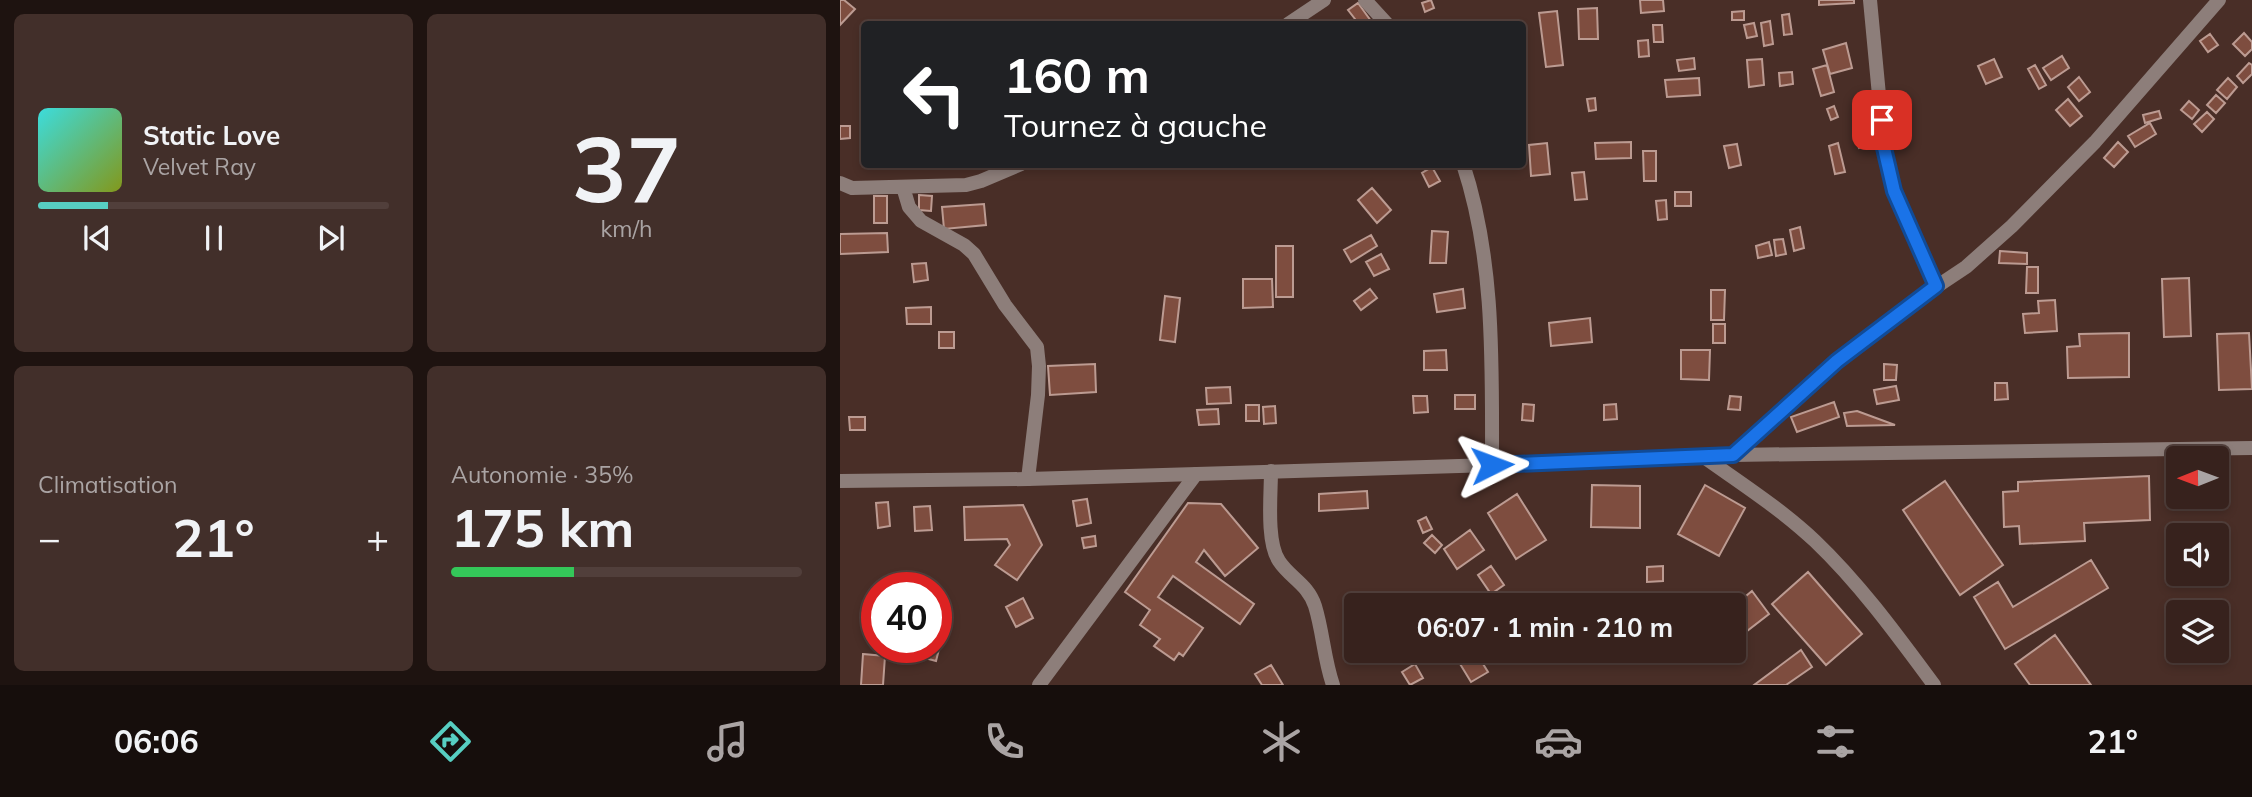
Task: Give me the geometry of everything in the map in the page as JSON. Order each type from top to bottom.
[{"type":"street","points":[[1292,21],[1324,0]]},
{"type":"street","points":[[1365,0],[1384,21]]},
{"type":"street","points":[[1870,0],[1884,148],[1894,191],[1936,286]]},
{"type":"street","points":[[1733,455],[1837,361],[1936,286],[1966,267],[2012,226],[2095,142],[2219,0]]},
{"type":"street","points":[[840,183],[852,188],[966,184],[981,181],[1012,168]]},
{"type":"street","points":[[1464,168],[1475,201],[1485,278],[1492,360],[1492,465]]},
{"type":"street","points":[[903,187],[909,207],[921,220],[964,245],[974,254],[1005,305],[1037,347],[1038,395],[1028,479]]},
{"type":"street","points":[[840,481],[1028,479],[1733,455],[2252,448]]},
{"type":"street","points":[[1704,457],[1779,510],[1816,542],[1872,603],[1934,685]]},
{"type":"street","points":[[1271,471],[1272,541],[1275,554],[1280,563],[1309,592],[1315,605],[1326,664],[1334,685]]},
{"type":"street","points":[[1040,685],[1196,474]]},
{"type":"building","points":[[840,0],[855,9],[840,25]]},
{"type":"building","points":[[1431,0],[1434,8],[1425,12],[1422,3]]},
{"type":"building","points":[[1640,0],[1663,0],[1664,11],[1641,13]]},
{"type":"building","points":[[1819,0],[1854,0],[1854,3],[1819,5]]},
{"type":"building","points":[[1358,3],[1371,21],[1357,21],[1348,10]]},
{"type":"building","points":[[1597,8],[1598,39],[1579,39],[1578,9]]},
{"type":"building","points":[[1557,11],[1563,65],[1546,67],[1539,13]]},
{"type":"building","points":[[1744,11],[1744,20],[1732,20],[1732,12]]},
{"type":"building","points":[[1789,14],[1792,34],[1784,35],[1782,15]]},
{"type":"building","points":[[1770,21],[1773,44],[1764,46],[1761,23]]},
{"type":"building","points":[[1754,23],[1757,36],[1747,38],[1744,25]]},
{"type":"building","points":[[1653,25],[1662,25],[1663,42],[1654,42]]},
{"type":"building","points":[[2244,33],[2252,42],[2252,49],[2245,56],[2233,44]]},
{"type":"building","points":[[2210,34],[2218,45],[2208,52],[2200,41]]},
{"type":"building","points":[[1648,40],[1649,56],[1639,57],[1638,41]]},
{"type":"building","points":[[1846,43],[1852,68],[1830,74],[1823,50]]},
{"type":"building","points":[[2062,56],[2069,68],[2051,80],[2043,68]]},
{"type":"building","points":[[1694,58],[1695,69],[1679,71],[1677,60]]},
{"type":"building","points":[[1762,59],[1764,85],[1749,87],[1747,60]]},
{"type":"building","points":[[1994,59],[2002,77],[1986,84],[1978,66]]},
{"type":"building","points":[[2249,63],[2252,65],[2252,74],[2243,83],[2237,76]]},
{"type":"building","points":[[1827,65],[1834,92],[1821,96],[1813,69]]},
{"type":"building","points":[[2035,65],[2046,85],[2039,89],[2028,69]]},
{"type":"building","points":[[1792,72],[1793,84],[1780,86],[1779,73]]},
{"type":"building","points":[[2079,77],[2090,92],[2079,101],[2068,87]]},
{"type":"building","points":[[1699,78],[1700,95],[1667,97],[1665,80]]},
{"type":"building","points":[[2228,78],[2237,87],[2227,99],[2217,90]]},
{"type":"building","points":[[2216,95],[2225,103],[2216,113],[2207,105]]},
{"type":"building","points":[[1595,98],[1596,110],[1589,111],[1587,99]]},
{"type":"building","points":[[2068,99],[2082,116],[2070,126],[2056,110]]},
{"type":"building","points":[[2189,101],[2199,110],[2192,119],[2181,110]]},
{"type":"building","points":[[1834,106],[1838,117],[1831,120],[1827,109]]},
{"type":"building","points":[[2159,111],[2161,118],[2145,123],[2143,115]]},
{"type":"building","points":[[2207,112],[2214,119],[2202,132],[2194,124]]},
{"type":"building","points":[[2150,123],[2156,134],[2135,147],[2128,136]]},
{"type":"building","points":[[840,126],[850,126],[850,138],[840,139]]},
{"type":"building","points":[[1868,135],[1871,143],[1859,148],[1856,140]]},
{"type":"building","points":[[1631,142],[1631,158],[1596,159],[1595,143]]},
{"type":"building","points":[[2118,142],[2128,152],[2114,167],[2104,158]]},
{"type":"building","points":[[1547,143],[1550,174],[1531,176],[1529,145]]},
{"type":"building","points":[[1838,143],[1845,172],[1835,174],[1829,146]]},
{"type":"building","points":[[1737,144],[1741,165],[1729,168],[1724,146]]},
{"type":"building","points":[[1643,151],[1656,151],[1656,181],[1644,181]]},
{"type":"building","points":[[1433,168],[1440,181],[1429,187],[1422,173]]},
{"type":"building","points":[[1584,172],[1587,199],[1575,200],[1572,173]]},
{"type":"building","points":[[1372,188],[1391,210],[1377,223],[1358,200]]},
{"type":"building","points":[[1675,192],[1691,192],[1691,206],[1675,206]]},
{"type":"building","points":[[919,195],[932,196],[931,211],[919,210]]},
{"type":"building","points":[[874,196],[887,196],[887,223],[874,223]]},
{"type":"building","points":[[1666,200],[1667,219],[1658,220],[1656,201]]},
{"type":"building","points":[[984,204],[986,225],[944,229],[942,207]]},
{"type":"building","points":[[1800,227],[1804,248],[1794,251],[1790,230]]},
{"type":"building","points":[[1432,231],[1448,232],[1446,263],[1430,263]]},
{"type":"building","points":[[887,233],[888,252],[840,254],[840,234]]},
{"type":"building","points":[[1371,235],[1377,246],[1351,262],[1344,250]]},
{"type":"building","points":[[1783,239],[1786,254],[1776,256],[1774,240]]},
{"type":"building","points":[[1769,242],[1772,255],[1758,258],[1756,246]]},
{"type":"building","points":[[1276,246],[1293,246],[1293,297],[1276,297]]},
{"type":"building","points":[[2000,251],[2027,253],[2027,264],[1999,263]]},
{"type":"building","points":[[1381,254],[1389,269],[1374,276],[1366,262]]},
{"type":"building","points":[[926,263],[928,280],[914,282],[912,264]]},
{"type":"building","points":[[2027,267],[2038,267],[2038,293],[2026,293]]},
{"type":"building","points":[[2189,278],[2191,336],[2164,337],[2162,279]]},
{"type":"building","points":[[1243,279],[1272,279],[1273,307],[1243,308]]},
{"type":"building","points":[[1370,289],[1377,298],[1361,310],[1354,301]]},
{"type":"building","points":[[1463,289],[1465,308],[1437,312],[1434,294]]},
{"type":"building","points":[[1711,290],[1725,290],[1724,320],[1711,320]]},
{"type":"building","points":[[1165,296],[1180,298],[1175,342],[1160,340]]},
{"type":"building","points":[[2055,300],[2057,331],[2025,333],[2023,314],[2039,313],[2038,301]]},
{"type":"building","points":[[931,307],[931,324],[907,324],[906,308]]},
{"type":"building","points":[[1590,318],[1592,342],[1551,346],[1549,323]]},
{"type":"building","points":[[1713,324],[1725,324],[1725,343],[1713,343]]},
{"type":"building","points":[[939,332],[954,332],[954,348],[939,348]]},
{"type":"building","points":[[2129,333],[2129,377],[2068,378],[2067,347],[2080,346],[2079,334]]},
{"type":"building","points":[[2249,333],[2252,389],[2219,390],[2217,334]]},
{"type":"building","points":[[1446,350],[1447,370],[1424,370],[1424,351]]},
{"type":"building","points":[[1681,350],[1710,350],[1709,380],[1681,379]]},
{"type":"building","points":[[1095,364],[1096,392],[1050,395],[1048,366]]},
{"type":"building","points":[[1884,364],[1897,365],[1896,380],[1884,380]]},
{"type":"building","points":[[1995,383],[2007,383],[2008,399],[1995,400]]},
{"type":"building","points":[[1896,386],[1899,400],[1877,404],[1874,390]]},
{"type":"building","points":[[1230,387],[1231,403],[1207,404],[1206,388]]},
{"type":"building","points":[[1455,395],[1475,395],[1475,409],[1455,409]]},
{"type":"building","points":[[1413,396],[1427,396],[1428,412],[1414,413]]},
{"type":"building","points":[[1730,396],[1741,397],[1740,410],[1728,409]]},
{"type":"building","points":[[1834,402],[1839,417],[1797,432],[1791,417]]},
{"type":"building","points":[[1523,404],[1534,405],[1533,421],[1522,420]]},
{"type":"building","points":[[1616,404],[1617,419],[1604,420],[1604,405]]},
{"type":"building","points":[[1246,405],[1259,405],[1259,421],[1246,421]]},
{"type":"building","points":[[1275,406],[1276,423],[1264,424],[1263,407]]},
{"type":"building","points":[[1218,409],[1219,424],[1199,425],[1197,410]]},
{"type":"building","points":[[1857,411],[1895,425],[1847,426],[1844,413]]},
{"type":"building","points":[[849,417],[865,417],[865,430],[850,430]]},
{"type":"building","points":[[2149,476],[2150,520],[2084,523],[2085,541],[2020,544],[2019,526],[2004,527],[2003,492],[2018,491],[2018,482]]},
{"type":"building","points":[[1945,481],[2003,565],[1960,595],[1903,510]]},
{"type":"building","points":[[1592,485],[1640,486],[1640,528],[1591,527]]},
{"type":"building","points":[[1705,485],[1745,508],[1719,556],[1678,534]]},
{"type":"building","points":[[1367,491],[1368,508],[1319,511],[1319,494]]},
{"type":"building","points":[[1517,494],[1546,540],[1516,559],[1488,513]]},
{"type":"building","points":[[1087,499],[1091,523],[1077,526],[1073,501]]},
{"type":"building","points":[[888,502],[890,526],[878,528],[876,503]]},
{"type":"building","points":[[1188,503],[1221,504],[1258,548],[1225,576],[1204,550],[1196,562],[1254,604],[1240,624],[1173,576],[1158,597],[1203,628],[1183,656],[1179,653],[1174,660],[1154,646],[1160,639],[1140,625],[1150,610],[1125,592]]},
{"type":"building","points":[[1023,505],[1042,545],[1017,580],[995,565],[1010,545],[1007,539],[965,540],[964,507]]},
{"type":"building","points":[[930,506],[932,530],[915,531],[914,507]]},
{"type":"building","points":[[1426,517],[1432,529],[1423,533],[1418,521]]},
{"type":"building","points":[[1470,530],[1484,550],[1457,569],[1444,549]]},
{"type":"building","points":[[1432,535],[1442,545],[1435,553],[1424,543]]},
{"type":"building","points":[[1095,536],[1096,546],[1084,548],[1082,538]]},
{"type":"building","points":[[2091,560],[2108,588],[2005,649],[1974,597],[1998,582],[2013,607]]},
{"type":"building","points":[[1491,566],[1504,585],[1490,593],[1478,575]]},
{"type":"building","points":[[1663,566],[1663,581],[1647,582],[1647,567]]},
{"type":"building","points":[[1808,572],[1862,634],[1826,665],[1772,604]]},
{"type":"building","points":[[1752,591],[1769,614],[1747,631],[1746,630],[1746,596]]},
{"type":"building","points":[[1023,598],[1033,618],[1016,627],[1006,607]]},
{"type":"building","points":[[2055,635],[2091,685],[2030,685],[2015,664]]},
{"type":"building","points":[[1801,650],[1812,667],[1786,685],[1754,685]]},
{"type":"building","points":[[862,663],[885,663],[883,685],[861,685]]},
{"type":"building","points":[[1459,663],[1482,663],[1488,672],[1471,682]]},
{"type":"building","points":[[1415,664],[1423,678],[1410,685],[1402,672]]},
{"type":"building","points":[[1271,665],[1283,685],[1262,685],[1255,674]]},
{"type":"route","points":[[1492,465],[1733,455],[1837,361],[1936,286],[1894,191],[1884,148],[1882,120]]}]
